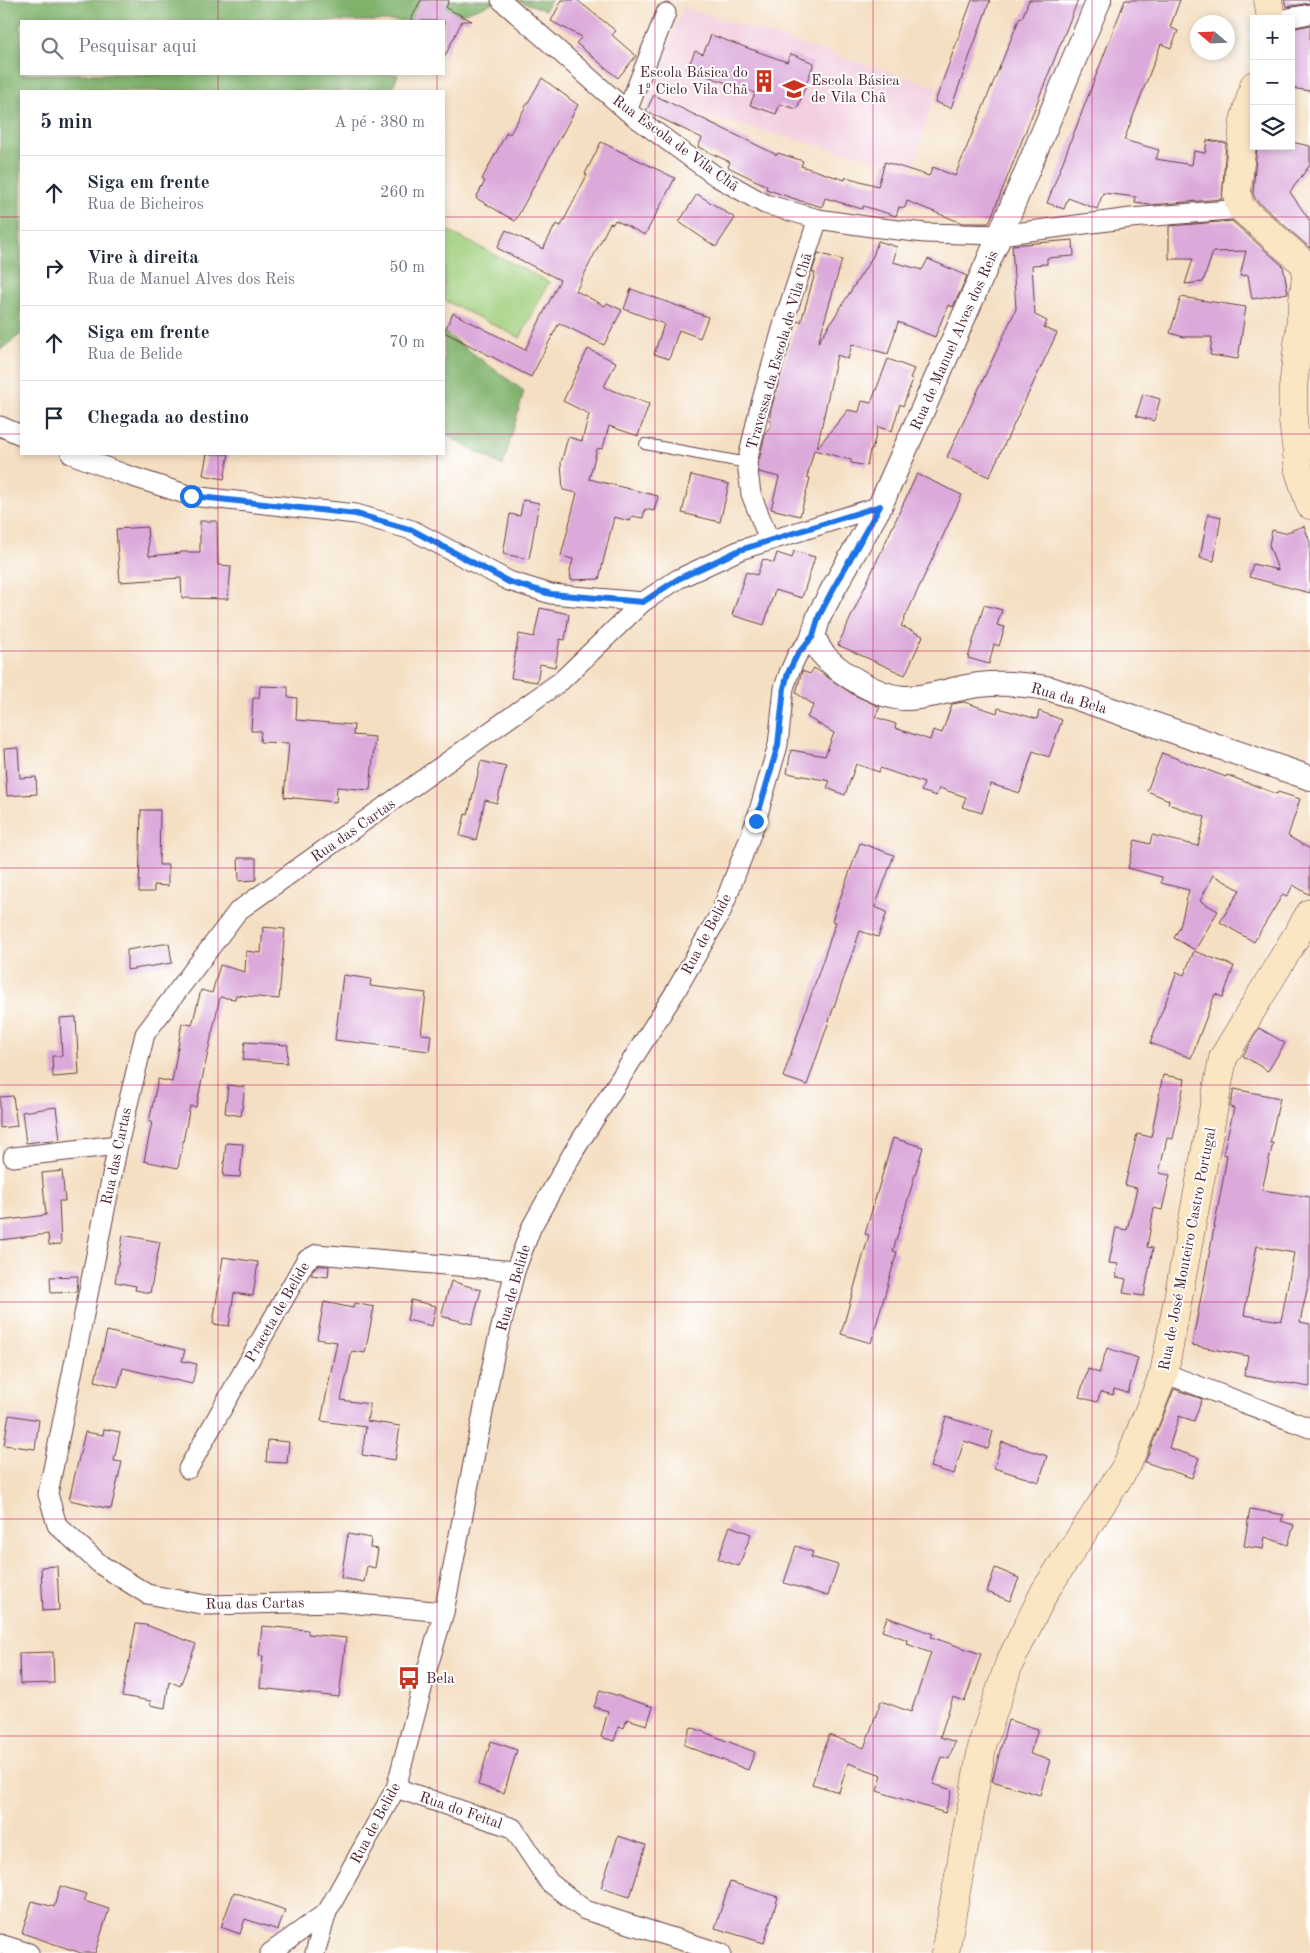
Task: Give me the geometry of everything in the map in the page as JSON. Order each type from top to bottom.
[{"type":"main road","points":[[1268,0],[1270,15]]},
{"type":"main road","points":[[1250,99],[1244,121],[1241,143],[1238,203],[1242,209],[1309,266],[1293,388],[1292,421],[1299,472],[1310,505]]},
{"type":"main road","name":"Rua de José Monteiro Castro Portugal","points":[[945,1953],[983,1742],[1010,1664],[1045,1591],[1127,1466],[1164,1373],[1223,1058],[1310,913]]},
{"type":"street","name":"Rua Escola de Vila Chã","points":[[501,0],[627,110],[717,177],[765,204],[818,219],[872,227],[918,232],[1000,235]]},
{"type":"street","points":[[1000,235],[1099,0]]},
{"type":"street","points":[[627,110],[666,13]]},
{"type":"street","points":[[1295,17],[1310,14]]},
{"type":"street","name":"Rua de Manuel Alves dos Reis","points":[[813,636],[819,616],[880,506],[1000,235],[1131,218],[1242,209]]},
{"type":"street","name":"Travessa da Escola de Vila Chã","points":[[769,540],[750,494],[746,463],[786,315],[818,219]]},
{"type":"street","points":[[0,426],[20,435]]},
{"type":"street","points":[[74,455],[191,496],[356,514],[412,530],[509,582],[551,594],[643,602]]},
{"type":"street","name":"Rua das Cartas","points":[[444,1612],[337,1602],[206,1605],[148,1594],[101,1565],[57,1526],[48,1494],[118,1145],[145,1034],[238,911],[561,681],[643,602],[678,579],[740,550],[880,506]]},
{"type":"street","name":"Rua da Bela","points":[[813,636],[821,651],[834,665],[856,680],[880,692],[905,698],[935,696],[977,685],[1008,683],[1031,685],[1051,689],[1310,778]]},
{"type":"street","name":"Rua de Belide","points":[[270,1953],[327,1912],[396,1788],[444,1612],[495,1351],[515,1272],[532,1226],[574,1151],[674,994],[721,912],[756,821],[778,745],[784,688],[788,673],[797,655],[813,636]]},
{"type":"street","points":[[13,1157],[118,1145]]},
{"type":"street","name":"Praceta de Belide","points":[[188,1469],[306,1260],[317,1254],[515,1272]]},
{"type":"street","points":[[1164,1373],[1310,1428]]},
{"type":"street","name":"Rua do Feital","points":[[396,1788],[513,1828],[549,1882],[585,1910],[721,1953]]},
{"type":"street","points":[[314,1953],[327,1912]]},
{"type":"street","points":[[0,1944],[29,1953]]},
{"type":"lane","points":[[645,444],[746,463]]},
{"type":"shaded area","name":"Escola Básica de Vila Chã","points":[[683,7],[937,87],[913,169],[647,102]]},
{"type":"green space","points":[[0,0],[501,0],[459,15],[425,2],[418,20],[20,20],[20,75],[398,75],[392,90],[20,90],[20,335],[0,350]]},
{"type":"green space","points":[[516,0],[551,0],[545,10]]},
{"type":"green space","points":[[445,230],[549,282],[520,338],[445,300]]},
{"type":"green space","points":[[445,333],[524,391],[503,466],[445,435]]},
{"type":"building","points":[[421,0],[449,0],[446,8],[472,21],[462,21],[445,56],[445,20],[411,20]]},
{"type":"building","points":[[562,0],[577,0],[616,31],[612,35],[636,56],[618,78],[576,43],[582,37],[551,21]]},
{"type":"building","points":[[972,0],[990,0],[951,108],[935,102]]},
{"type":"building","points":[[1029,0],[1078,0],[989,223],[962,223],[907,201],[905,208],[899,207],[896,216],[863,206],[862,209],[825,198],[822,207],[801,201],[766,189],[767,186],[728,167],[730,162],[698,147],[702,138],[646,111],[654,95],[777,155],[778,153],[803,161],[801,166],[845,180],[846,177],[878,186],[885,162],[929,176],[933,167],[955,176],[1020,17],[1022,18]]},
{"type":"building","points":[[1125,0],[1180,0],[1170,27],[1178,31],[1171,48],[1161,44],[1124,140],[1159,150],[1156,159],[1192,165],[1194,151],[1205,153],[1207,140],[1226,143],[1222,199],[1150,205],[1135,203],[1136,197],[1103,193],[1097,209],[1068,198],[1064,209],[1047,203]]},
{"type":"building","points":[[1284,0],[1310,0],[1310,3],[1286,7]]},
{"type":"building","points":[[1310,25],[1310,91],[1295,89],[1295,28]]},
{"type":"building","name":"Escola Básica do 1º Ciclo Vila Chã","points":[[711,35],[787,62],[791,54],[814,63],[797,109],[780,104],[776,114],[750,105],[755,93],[687,69],[695,51],[703,54]]},
{"type":"building","points":[[542,78],[578,105],[515,221],[476,198],[485,181],[482,179],[507,132],[510,134]]},
{"type":"building","points":[[601,142],[675,178],[645,235],[615,220],[613,224],[610,223],[576,291],[605,306],[607,303],[622,310],[604,345],[559,323],[531,377],[445,333],[453,313],[525,350],[560,280],[497,248],[506,230],[543,249],[556,224],[561,226],[587,175],[585,174]]},
{"type":"building","points":[[1295,143],[1310,146],[1310,165],[1290,192],[1310,221],[1310,248],[1255,199],[1253,193],[1257,150],[1295,150]]},
{"type":"building","points":[[697,194],[735,218],[716,247],[679,222]]},
{"type":"building","points":[[1232,221],[1283,266],[1288,293],[1252,299],[1248,275],[1240,276],[1246,251],[1213,252],[1203,282],[1185,284],[1193,259],[1169,259],[1169,226]]},
{"type":"building","points":[[1073,240],[1074,256],[1047,258],[1047,264],[1032,265],[1035,315],[1047,321],[1044,328],[1057,333],[989,477],[947,457],[1016,309],[1012,245]]},
{"type":"building","points":[[878,241],[897,247],[893,262],[922,270],[928,259],[967,276],[953,307],[948,305],[935,337],[898,322],[888,354],[852,344],[848,359],[837,355],[817,448],[848,410],[859,412],[862,401],[871,403],[888,359],[914,369],[910,378],[913,379],[903,406],[900,404],[892,431],[878,427],[867,466],[851,463],[851,460],[814,450],[807,477],[810,478],[800,516],[771,509],[779,477],[759,472],[758,464],[766,432],[771,426],[770,413],[785,360],[797,321],[801,322],[815,273],[812,272],[818,253],[842,260],[818,343],[873,256]]},
{"type":"building","points":[[631,289],[708,317],[700,338],[679,330],[669,359],[654,354],[664,324],[624,309]]},
{"type":"building","points":[[1181,297],[1246,307],[1238,359],[1210,355],[1212,337],[1184,337],[1170,333]]},
{"type":"building","points":[[588,349],[616,362],[604,387],[649,404],[638,436],[609,426],[603,448],[597,449],[589,479],[658,496],[654,511],[645,509],[643,518],[632,516],[630,521],[614,517],[599,579],[571,580],[570,571],[573,559],[561,556],[577,493],[563,490],[561,463],[568,437],[582,441],[589,414],[563,401]]},
{"type":"building","points":[[1143,394],[1160,399],[1154,421],[1136,416]]},
{"type":"building","points":[[207,455],[229,455],[224,479],[203,475]]},
{"type":"building","points":[[917,474],[962,495],[901,626],[923,636],[905,675],[838,645]]},
{"type":"building","points":[[691,475],[729,484],[720,522],[682,513]]},
{"type":"building","points":[[523,500],[539,503],[529,559],[503,554],[510,514],[520,516]]},
{"type":"building","points":[[1208,514],[1221,517],[1214,561],[1200,558]]},
{"type":"building","points":[[200,521],[217,521],[218,565],[231,566],[228,599],[182,598],[181,578],[120,582],[116,529],[147,527],[149,556],[200,552]]},
{"type":"building","points":[[1304,526],[1310,542],[1310,593],[1249,577],[1253,564],[1278,570],[1269,545],[1272,530],[1284,533]]},
{"type":"building","points":[[794,551],[815,557],[802,598],[775,590],[764,625],[732,615],[746,572],[757,575],[763,559],[774,563],[777,553],[792,558]]},
{"type":"building","points":[[984,605],[1002,610],[997,625],[1005,627],[999,646],[994,644],[989,664],[968,658]]},
{"type":"building","points":[[540,608],[569,614],[565,640],[560,639],[555,667],[540,664],[537,682],[511,678],[519,634],[534,637]]},
{"type":"building","points":[[814,668],[854,695],[880,707],[875,717],[896,724],[895,728],[930,740],[933,730],[942,733],[952,704],[964,702],[997,713],[998,708],[1037,719],[1039,711],[1062,720],[1049,757],[1033,751],[1020,793],[991,784],[982,813],[962,807],[966,797],[939,788],[936,796],[921,791],[924,783],[880,768],[879,772],[856,764],[845,795],[827,788],[830,781],[787,773],[791,750],[825,756],[834,733],[807,717],[814,705],[796,693],[802,671],[810,674]]},
{"type":"building","points":[[260,686],[288,687],[288,697],[297,698],[296,720],[354,725],[353,735],[375,737],[370,790],[337,787],[336,802],[284,797],[289,743],[260,742],[261,731],[251,731],[253,698],[259,698]]},
{"type":"building","points":[[18,748],[20,778],[36,777],[37,794],[7,796],[4,749]]},
{"type":"building","points":[[1162,753],[1277,794],[1278,792],[1300,799],[1288,836],[1310,849],[1310,895],[1293,885],[1287,897],[1283,894],[1254,942],[1220,922],[1240,890],[1213,875],[1200,901],[1218,911],[1195,950],[1174,938],[1180,927],[1189,890],[1161,883],[1162,877],[1128,868],[1135,840],[1150,844],[1152,835],[1198,846],[1205,817],[1168,804],[1169,800],[1147,791]]},
{"type":"building","points":[[481,761],[506,767],[497,803],[485,800],[476,840],[460,836],[465,814],[468,815]]},
{"type":"building","points":[[141,810],[160,810],[159,865],[168,865],[168,886],[154,885],[154,892],[139,892]]},
{"type":"building","points":[[860,843],[894,855],[875,907],[887,912],[878,937],[860,931],[807,1085],[783,1077],[836,922],[832,921]]},
{"type":"building","points":[[238,858],[256,858],[256,880],[239,881]]},
{"type":"building","points":[[263,927],[285,929],[279,999],[236,995],[235,999],[220,997],[196,1107],[190,1106],[178,1168],[144,1161],[152,1122],[149,1122],[158,1079],[172,1082],[182,1023],[192,1025],[201,990],[212,993],[220,965],[245,972],[246,951],[261,953]]},
{"type":"building","points":[[169,943],[172,963],[127,970],[127,950]]},
{"type":"building","points":[[1194,951],[1234,966],[1223,997],[1215,994],[1191,1058],[1150,1043],[1177,972],[1184,975]]},
{"type":"building","points":[[343,975],[371,979],[370,986],[426,993],[421,1034],[431,1035],[429,1051],[335,1040]]},
{"type":"building","points":[[76,1017],[79,1075],[53,1077],[52,1056],[62,1056],[60,1018]]},
{"type":"building","points":[[1259,1028],[1285,1043],[1268,1071],[1243,1056]]},
{"type":"building","points":[[245,1042],[288,1045],[287,1063],[243,1060]]},
{"type":"building","points":[[1163,1075],[1185,1079],[1173,1139],[1167,1138],[1159,1173],[1170,1175],[1162,1210],[1154,1208],[1147,1247],[1153,1248],[1144,1296],[1123,1293],[1126,1279],[1116,1277],[1118,1264],[1109,1263],[1116,1228],[1127,1230],[1137,1188],[1125,1185],[1137,1134],[1151,1137]]},
{"type":"building","points":[[228,1085],[245,1087],[241,1116],[225,1113]]},
{"type":"building","points":[[1234,1089],[1280,1098],[1270,1143],[1273,1143],[1262,1190],[1310,1197],[1310,1276],[1300,1322],[1310,1324],[1310,1387],[1244,1376],[1248,1356],[1192,1345],[1227,1155],[1223,1154],[1234,1108],[1230,1107]],"holes":[[[1257,1246],[1294,1253],[1281,1321],[1244,1315]]]},
{"type":"building","points":[[13,1096],[17,1126],[0,1128],[0,1097]]},
{"type":"building","points":[[56,1107],[60,1139],[26,1143],[22,1112]]},
{"type":"building","points":[[893,1138],[923,1147],[893,1251],[897,1252],[871,1343],[841,1334],[869,1235],[865,1234]]},
{"type":"building","points":[[226,1143],[243,1144],[240,1177],[223,1176]]},
{"type":"building","points":[[62,1171],[65,1201],[59,1201],[61,1244],[49,1245],[48,1234],[0,1240],[0,1221],[46,1215],[42,1173]]},
{"type":"building","points":[[123,1235],[160,1242],[150,1293],[135,1290],[136,1286],[115,1282]]},
{"type":"building","points":[[223,1257],[258,1262],[253,1296],[234,1293],[229,1326],[213,1324]]},
{"type":"building","points":[[329,1266],[328,1277],[311,1275],[314,1268]]},
{"type":"building","points":[[78,1276],[77,1292],[51,1293],[50,1277]]},
{"type":"building","points":[[451,1281],[481,1290],[472,1324],[441,1316]]},
{"type":"building","points":[[411,1300],[436,1306],[432,1326],[407,1320]]},
{"type":"building","points":[[324,1302],[353,1308],[354,1303],[374,1307],[365,1353],[352,1351],[341,1400],[370,1404],[367,1421],[400,1426],[395,1460],[362,1455],[366,1427],[321,1421],[337,1342],[317,1339]]},
{"type":"building","points":[[107,1331],[185,1350],[182,1361],[197,1364],[192,1384],[123,1368],[118,1387],[95,1381]]},
{"type":"building","points":[[1107,1348],[1138,1358],[1128,1393],[1114,1389],[1113,1395],[1101,1392],[1097,1402],[1079,1397],[1088,1369],[1099,1373]]},
{"type":"building","points":[[1174,1389],[1202,1399],[1194,1421],[1179,1416],[1169,1448],[1199,1458],[1192,1478],[1145,1462]]},
{"type":"building","points":[[9,1415],[39,1420],[35,1449],[4,1445]]},
{"type":"building","points":[[946,1417],[993,1431],[988,1449],[964,1441],[954,1474],[930,1467]]},
{"type":"building","points":[[104,1429],[120,1432],[114,1461],[122,1462],[111,1509],[69,1500],[85,1432],[103,1435]]},
{"type":"building","points":[[268,1440],[289,1442],[287,1463],[266,1462]]},
{"type":"building","points":[[1002,1442],[1047,1456],[1039,1482],[994,1468]]},
{"type":"building","points":[[1250,1509],[1284,1515],[1281,1521],[1294,1525],[1288,1545],[1265,1537],[1263,1549],[1244,1546]]},
{"type":"building","points":[[730,1526],[751,1534],[739,1566],[718,1559]]},
{"type":"building","points":[[348,1534],[371,1538],[370,1548],[378,1549],[375,1568],[367,1566],[364,1582],[341,1578]]},
{"type":"building","points":[[796,1546],[813,1552],[811,1557],[838,1565],[828,1596],[784,1583]]},
{"type":"building","points":[[57,1566],[59,1610],[43,1611],[41,1567]]},
{"type":"building","points":[[995,1568],[1019,1578],[1010,1601],[987,1592]]},
{"type":"building","points":[[887,1617],[933,1634],[931,1637],[981,1654],[965,1701],[953,1697],[940,1737],[955,1742],[949,1759],[942,1757],[933,1784],[952,1790],[945,1813],[877,1791],[882,1775],[848,1763],[839,1792],[812,1784],[829,1735],[864,1748],[881,1701],[911,1712],[931,1653],[907,1644],[908,1640],[882,1631]]},
{"type":"building","points":[[136,1624],[146,1625],[196,1644],[180,1686],[169,1681],[165,1708],[150,1705],[151,1701],[122,1696]]},
{"type":"building","points":[[262,1626],[308,1630],[308,1634],[346,1638],[339,1697],[260,1688],[263,1656],[259,1656]]},
{"type":"building","points":[[53,1652],[54,1683],[20,1684],[19,1653]]},
{"type":"building","points":[[600,1690],[653,1707],[647,1725],[627,1719],[624,1728],[619,1726],[614,1741],[601,1737],[608,1711],[594,1707]]},
{"type":"building","points":[[1008,1720],[1038,1729],[1030,1754],[1050,1760],[1040,1795],[992,1781]]},
{"type":"building","points":[[691,1727],[755,1752],[748,1770],[684,1745]]},
{"type":"building","points":[[491,1741],[517,1750],[504,1793],[478,1785]]},
{"type":"building","points":[[618,1836],[646,1845],[630,1897],[601,1888]]},
{"type":"building","points":[[730,1882],[778,1897],[764,1943],[715,1928]]},
{"type":"building","points":[[60,1886],[87,1894],[84,1901],[109,1909],[95,1953],[81,1953],[22,1933],[32,1901],[54,1907]]},
{"type":"building","points":[[234,1892],[285,1910],[278,1930],[245,1919],[240,1934],[221,1927]]},
{"type":"place","name":"Escola Básica do 1º Ciclo Vila Chã","points":[[764,81]]},
{"type":"place","name":"Escola Básica de Vila Chã","points":[[794,89]]},
{"type":"place","name":"Bela","points":[[409,1678]]},
{"type":"route","points":[[191,496],[356,514],[412,530],[509,582],[551,594],[643,602],[678,579],[740,550],[880,506],[819,616],[813,636],[797,655],[788,673],[784,688],[778,745],[756,821]]}]
